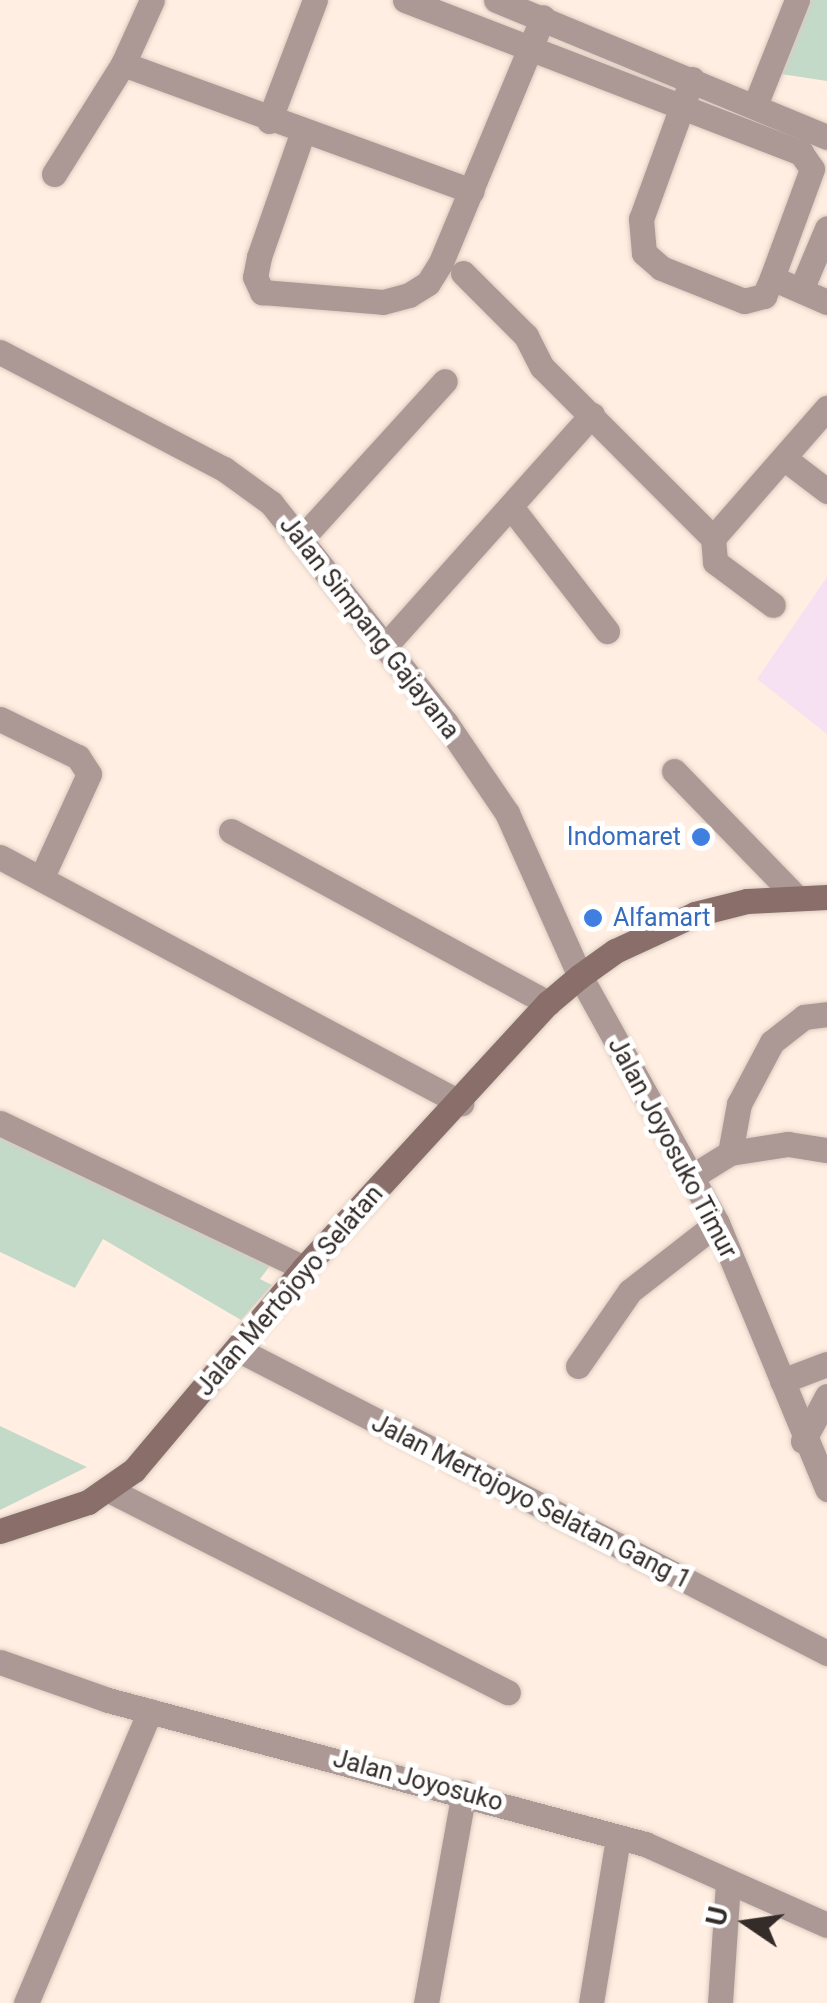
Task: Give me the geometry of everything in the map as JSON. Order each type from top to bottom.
[{"type":"main road","name":"Jalan Mertojoyo Selatan","points":[[0,1531],[56,1517],[111,1491],[304,1268],[461,1103],[548,1003],[580,976],[615,951],[695,914],[796,897],[827,897]]},
{"type":"street","points":[[54,174],[124,64],[152,0]]},
{"type":"street","points":[[269,122],[315,0]]},
{"type":"street","points":[[405,0],[543,50],[683,109],[801,152],[820,167],[764,296],[744,300],[661,268],[644,253],[641,219],[683,109],[692,79]]},
{"type":"street","points":[[496,0],[756,103],[827,137]]},
{"type":"street","points":[[302,134],[255,277],[262,292],[276,298],[384,302],[408,295],[428,284],[554,21],[576,0]]},
{"type":"street","points":[[756,103],[797,0]]},
{"type":"street","points":[[124,64],[269,122],[472,191]]},
{"type":"street","points":[[713,120],[724,91]]},
{"type":"street","points":[[801,290],[827,228]]},
{"type":"street","points":[[464,273],[592,415],[713,538],[715,562],[773,605]]},
{"type":"street","points":[[772,278],[827,302]]},
{"type":"street","name":"Jalan Simpang Gajayana","points":[[0,352],[224,469],[271,504],[386,645],[508,814],[580,976]]},
{"type":"street","points":[[302,538],[444,381]]},
{"type":"street","points":[[713,538],[827,408]]},
{"type":"street","points":[[386,645],[592,415]]},
{"type":"street","points":[[785,460],[827,491]]},
{"type":"street","points":[[510,507],[607,631]]},
{"type":"street","points":[[0,718],[78,757],[89,774],[41,878]]},
{"type":"street","points":[[674,771],[796,897]]},
{"type":"street","points":[[231,831],[548,1003]]},
{"type":"street","points":[[0,856],[461,1103]]},
{"type":"street","name":"Jalan Joyosuko Timur","points":[[580,976],[717,1223],[803,1440],[827,1489]]},
{"type":"street","points":[[730,1152],[739,1104],[772,1042],[804,1017],[827,1014]]},
{"type":"street","points":[[0,1123],[304,1268]]},
{"type":"street","points":[[692,1177],[730,1152],[788,1144],[827,1150]]},
{"type":"street","points":[[578,1366],[630,1292],[717,1223]]},
{"type":"street","name":"Jalan Mertojoyo Selatan Gang 1","points":[[237,1349],[827,1653]]},
{"type":"street","points":[[782,1381],[827,1364]]},
{"type":"street","points":[[803,1440],[827,1396]]},
{"type":"street","points":[[111,1491],[508,1692]]},
{"type":"street","name":"Jalan Joyosuko","points":[[4,1671],[464,1792],[618,1838],[827,1926]]},
{"type":"street","points":[[26,2003],[150,1711]]},
{"type":"street","points":[[426,2003],[464,1792]]},
{"type":"street","points":[[591,2003],[618,1838]]},
{"type":"street","points":[[720,2003],[728,1882]]},
{"type":"shaded area","points":[[827,577],[827,734],[757,679]]},
{"type":"green space","points":[[810,0],[827,0],[827,81],[781,74]]},
{"type":"green space","points":[[0,1128],[275,1259],[260,1279],[272,1285],[241,1320],[103,1239],[75,1288],[0,1252]]},
{"type":"green space","points":[[0,1426],[57,1453],[87,1467],[0,1510]]},
{"type":"place","name":"Indomaret","points":[[701,837]]},
{"type":"place","name":"Alfamart","points":[[593,918]]}]
